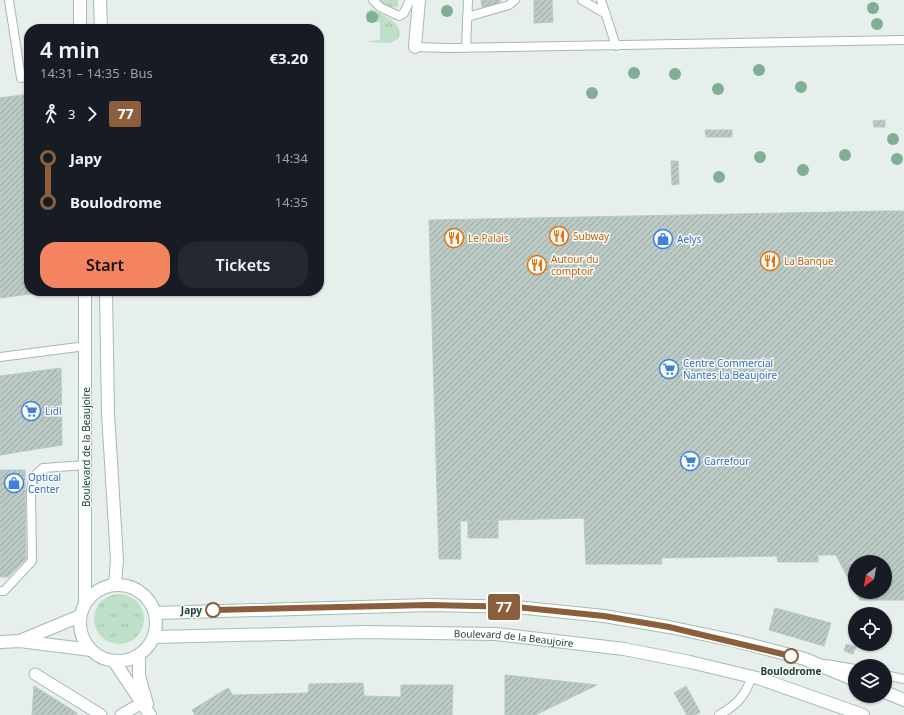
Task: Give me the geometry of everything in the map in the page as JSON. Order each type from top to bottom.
[{"type":"main road","points":[[80,0],[80,24]]},
{"type":"main road","points":[[100,0],[101,24]]},
{"type":"main road","points":[[415,47],[419,0]]},
{"type":"main road","name":"Boulevard de la Beaujoire","points":[[85,296],[85,603]]},
{"type":"main road","points":[[106,296],[109,421],[116,560],[115,584]]},
{"type":"main road","points":[[115,584],[136,588],[145,594],[152,603],[156,613],[157,625],[154,637],[148,648],[139,656],[127,660],[114,661],[101,657],[91,650],[84,640],[80,628],[80,616],[85,603],[93,594],[103,587],[115,584]]},
{"type":"main road","points":[[156,613],[429,605],[516,607],[604,616],[669,627],[805,659],[848,677]]},
{"type":"main road","points":[[20,641],[80,616]]},
{"type":"main road","name":"Boulevard de la Beaujoire","points":[[154,637],[365,632],[496,634],[624,649],[690,662],[752,677],[863,715]]},
{"type":"main road","points":[[0,642],[20,641],[91,650]]},
{"type":"main road","points":[[139,656],[139,676],[150,714]]},
{"type":"main road","points":[[114,661],[150,714]]},
{"type":"main road","points":[[892,695],[904,700]]},
{"type":"street","points":[[34,674],[101,715]]},
{"type":"street","points":[[121,715],[142,703]]},
{"type":"lane","points":[[9,0],[21,78],[24,78]]},
{"type":"lane","points":[[373,0],[380,7],[399,16],[404,14],[410,0]]},
{"type":"lane","points":[[466,48],[468,0]]},
{"type":"lane","points":[[467,17],[509,6],[515,0]]},
{"type":"lane","points":[[582,0],[606,14]]},
{"type":"lane","points":[[601,0],[616,46]]},
{"type":"lane","points":[[415,47],[466,48],[616,46],[904,40]]},
{"type":"lane","points":[[0,357],[86,346]]},
{"type":"lane","points":[[0,591],[4,591],[32,561],[31,490],[34,476],[43,468],[86,466]]},
{"type":"lane","points":[[805,659],[848,668]]},
{"type":"lane","points":[[892,676],[904,679]]},
{"type":"lane","points":[[719,715],[734,706],[746,694],[752,677]]},
{"type":"green space","points":[[377,0],[398,0],[398,7],[389,8]]},
{"type":"green space","points":[[372,9],[392,20],[396,24],[400,33],[398,39],[390,43],[368,42],[380,40],[380,22],[367,22],[366,12]]},
{"type":"green space","points":[[119,594],[128,596],[137,601],[142,610],[144,619],[142,628],[137,637],[128,642],[119,644],[110,642],[101,637],[96,628],[94,619],[96,610],[101,601],[110,596]]},
{"type":"building","points":[[481,0],[500,0],[500,6],[482,7]]},
{"type":"building","points":[[534,0],[552,0],[553,22],[534,23]]},
{"type":"building","points":[[24,95],[24,295],[0,298],[0,98]]},
{"type":"building","points":[[885,120],[885,127],[874,127],[873,121]]},
{"type":"building","points":[[705,130],[719,130],[719,137],[706,137]]},
{"type":"building","points":[[719,130],[732,130],[732,137],[719,137]]},
{"type":"building","points":[[671,161],[678,161],[679,184],[672,185]]},
{"type":"building","name":"Centre Commercial Nantes La Beaujoire","points":[[904,211],[904,600],[860,600],[892,599],[892,555],[848,555],[848,578],[836,555],[818,555],[818,562],[778,562],[777,556],[661,558],[662,564],[586,564],[584,518],[460,521],[461,559],[439,559],[429,220]]},
{"type":"building","name":"Lidl","points":[[61,368],[62,445],[0,455],[0,376]]},
{"type":"building","points":[[0,470],[25,470],[26,559],[8,577],[0,577]]},
{"type":"building","points":[[498,520],[498,538],[468,538],[468,521]]},
{"type":"building","points":[[775,608],[831,623],[824,646],[769,630]]},
{"type":"building","points":[[846,644],[848,645],[848,651],[854,651],[853,654],[844,651]]},
{"type":"building","points":[[505,675],[597,685],[535,715],[505,715]]},
{"type":"building","points":[[363,683],[364,696],[401,697],[401,685],[453,685],[452,715],[195,715],[192,710],[228,688],[233,695],[308,693],[309,684]]},
{"type":"building","points":[[34,686],[77,713],[77,715],[32,715]]},
{"type":"building","points":[[686,686],[700,712],[695,715],[687,715],[674,693]]},
{"type":"bus line","name":"77","points":[[213,610],[429,605],[516,607],[604,616],[669,627],[791,656]]},
{"type":"place","name":"Subway","points":[[559,236]]},
{"type":"place","name":"Le Palais","points":[[454,238]]},
{"type":"place","name":"Aelys","points":[[663,239]]},
{"type":"place","name":"La Banque","points":[[770,261]]},
{"type":"place","name":"Autour du comptoir","points":[[537,265]]},
{"type":"place","name":"Centre Commercial Nantes La Beaujoire","points":[[669,369]]},
{"type":"place","name":"Lidl","points":[[31,411]]},
{"type":"place","name":"Carrefour","points":[[690,461]]},
{"type":"place","name":"Optical Center","points":[[14,483]]},
{"type":"place","name":"Japy","points":[[213,610]]},
{"type":"place","name":"Boulodrome","points":[[791,656]]}]
